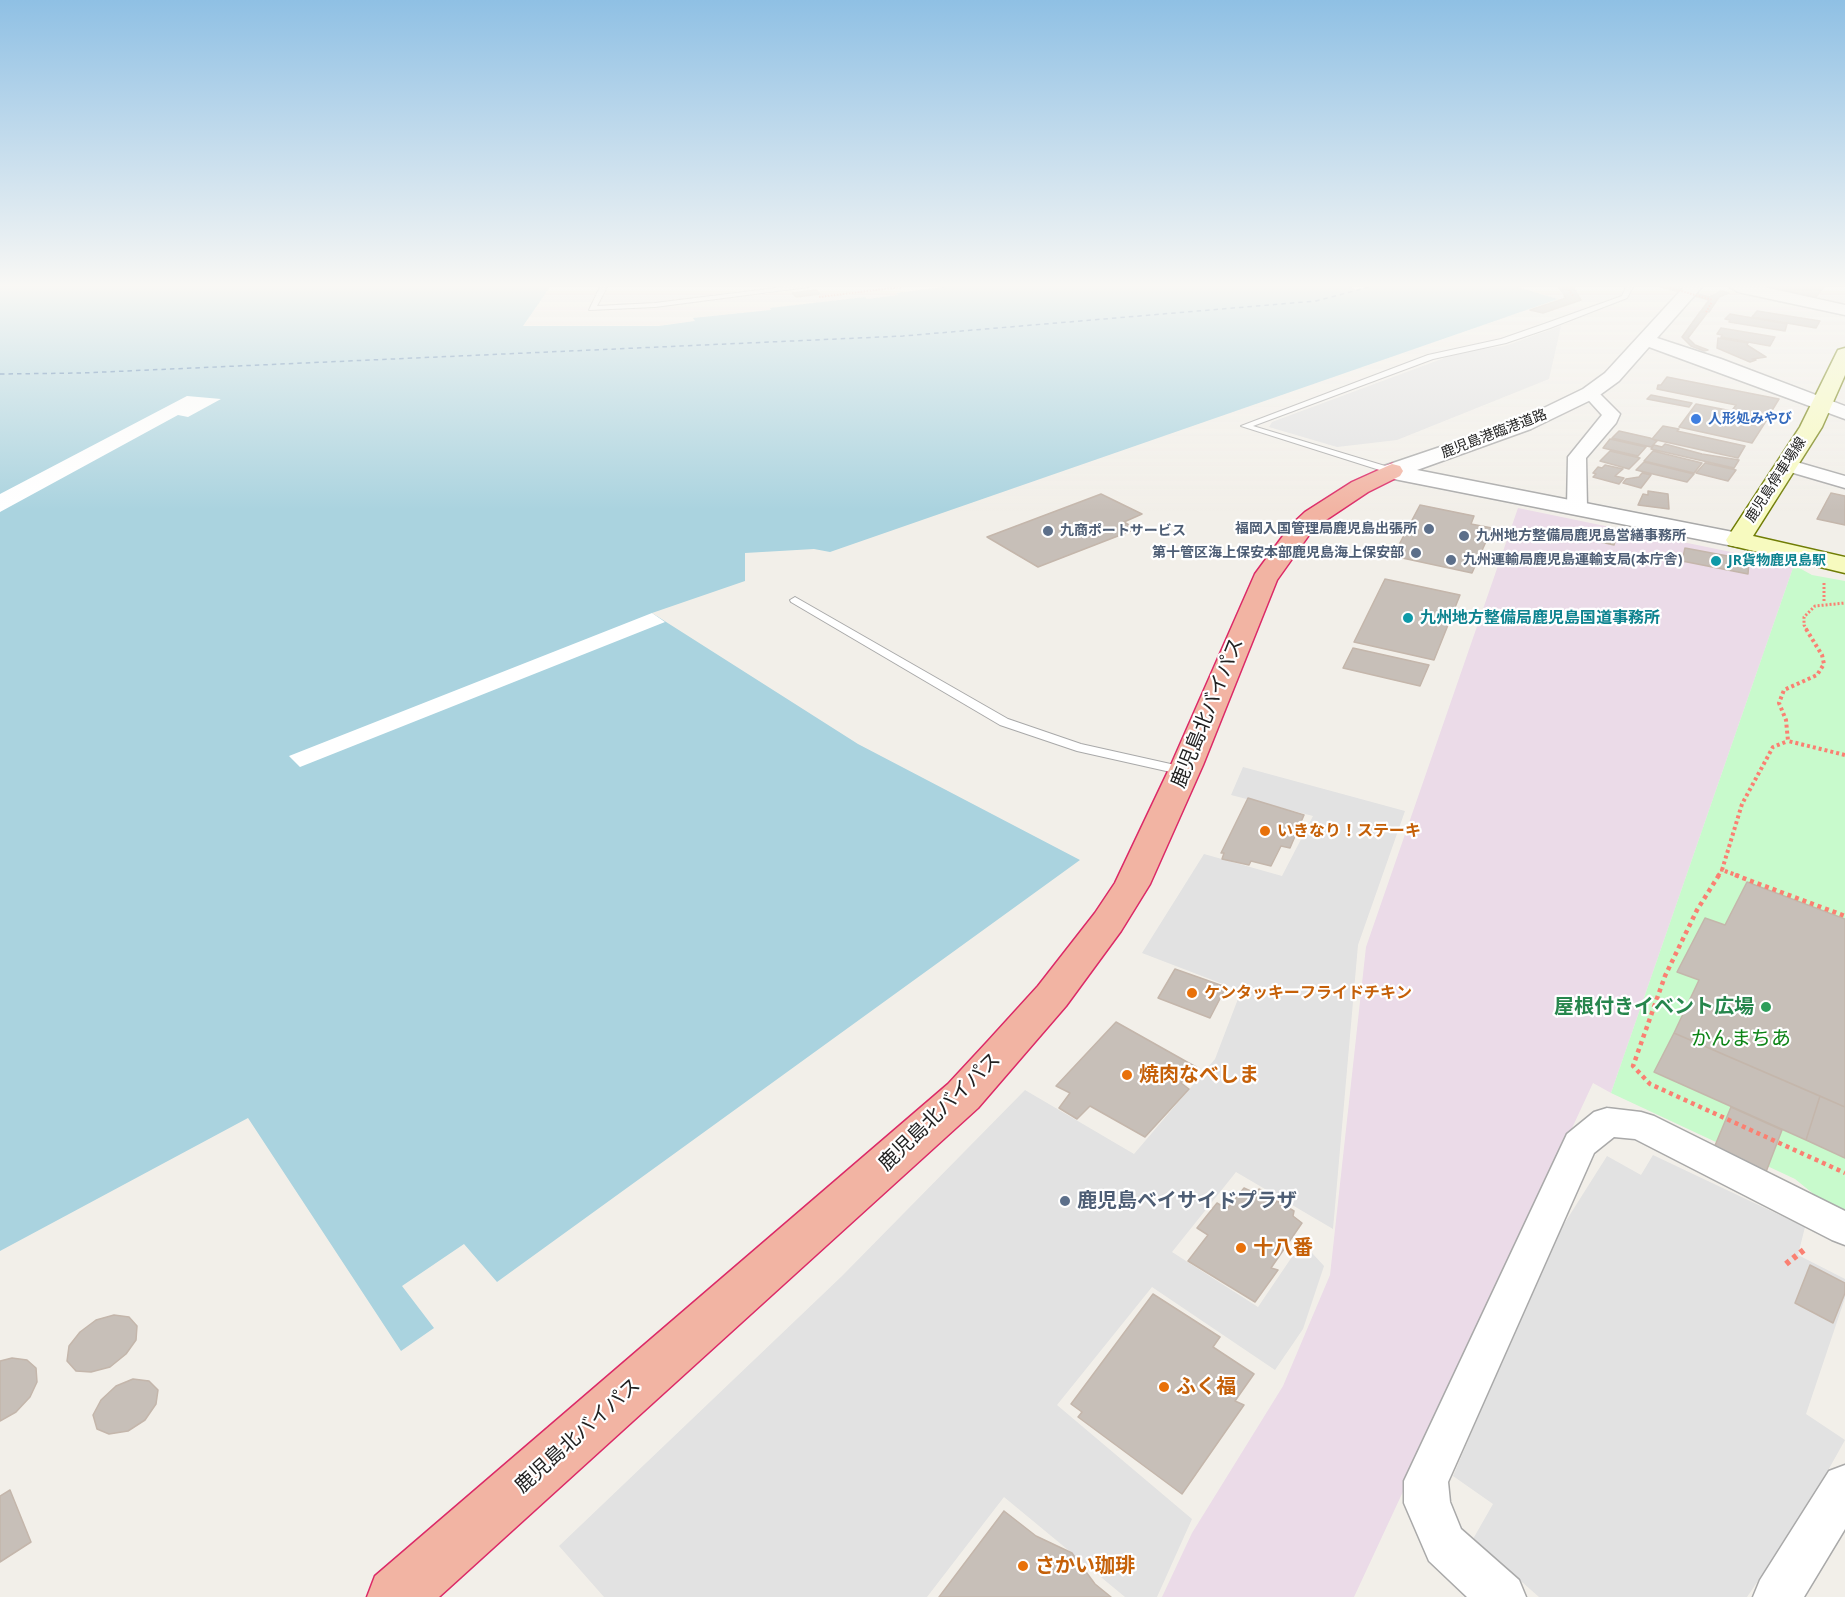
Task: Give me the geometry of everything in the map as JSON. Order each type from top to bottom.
[{"type":"highway","name":"鹿児島北バイパス","points":[[396,1597],[963,1096],[1052,996],[1108,922],[1132,885],[1184,771],[1264,579],[1300,530],[1314,517],[1360,487],[1392,471]]},
{"type":"main road","name":"鹿児島停車場線","points":[[1835,569],[1738,540],[1811,427],[1841,362]]},
{"type":"street","name":"鹿児島港臨港道路","points":[[1392,471],[1524,425],[1590,393],[1612,377],[1626,362]]},
{"type":"street","points":[[1710,362],[1845,413]]},
{"type":"street","points":[[1577,508],[1577,457],[1610,419],[1611,414],[1590,393]]},
{"type":"street","points":[[1524,425],[1497,450],[1490,466],[1499,478],[1541,500]]},
{"type":"street","points":[[1786,465],[1845,482]]},
{"type":"street","points":[[1392,471],[1738,540]]},
{"type":"street","points":[[1502,1597],[1446,1545],[1427,1503],[1426,1482],[1580,1144],[1607,1122],[1641,1126],[1845,1229]]},
{"type":"street","points":[[1777,1597],[1845,1487]]},
{"type":"lane","points":[[1392,471],[1245,426],[1419,362]]},
{"type":"lane","points":[[795,600],[1004,722],[1077,747],[1184,771]]},
{"type":"path","points":[[1824,603],[1835,569]]},
{"type":"path","points":[[1788,741],[1786,720],[1780,698],[1784,690],[1816,675],[1824,664],[1822,655],[1804,625],[1804,617],[1815,606],[1824,603],[1845,603]]},
{"type":"path","points":[[1845,754],[1788,741],[1773,747],[1742,804],[1722,870],[1697,910],[1665,976],[1633,1066],[1650,1084],[1845,1173]]},
{"type":"path","points":[[1722,870],[1845,916]]},
{"type":"path","points":[[1786,1264],[1805,1249]]},
{"type":"shaded area","points":[[1435,362],[1553,362],[1549,379],[1397,440],[1337,447],[1269,427],[1272,422]]},
{"type":"shaded area","points":[[1518,508],[1794,565],[1611,1093],[1593,1083],[1354,1597],[1162,1597],[1192,1533],[1283,1386],[1330,1275],[1366,947]]},
{"type":"shaded area","name":"鹿児島ベイサイドプラザ","points":[[1243,767],[1405,811],[1358,945],[1333,1229],[1236,1172],[1172,1252],[1258,1307],[1302,1242],[1324,1266],[1303,1329],[1275,1370],[1152,1287],[1057,1405],[1192,1519],[1157,1597],[1125,1597],[1004,1497],[927,1597],[604,1597],[559,1546],[842,1276],[1025,1090],[1134,1154],[1215,1059],[1241,991],[1142,953],[1204,854],[1282,876],[1313,816],[1231,795]]},
{"type":"shaded area","points":[[1653,1155],[1805,1227],[1798,1255],[1845,1279],[1845,1298],[1806,1414],[1845,1440],[1802,1517],[1747,1597],[1539,1597],[1473,1539],[1493,1504],[1453,1476],[1552,1243],[1607,1156],[1641,1175]]},
{"type":"green space","name":"かんまちあ","points":[[1794,565],[1812,575],[1845,581],[1845,1214],[1821,1200],[1795,1179],[1611,1093]]},
{"type":"water","points":[[0,362],[1378,362],[830,552],[814,549],[745,553],[745,581],[652,613],[858,744],[1080,860],[497,1282],[464,1244],[402,1286],[434,1328],[401,1351],[248,1118],[0,1251]]},
{"type":"pier","points":[[187,396],[221,399],[188,417],[178,415],[0,512],[0,494]]},
{"type":"pier","points":[[652,613],[665,622],[300,767],[289,756]]},
{"type":"building","points":[[1667,377],[1779,399],[1768,417],[1733,409],[1736,405],[1657,389]]},
{"type":"building","points":[[1651,395],[1692,403],[1689,407],[1647,399]]},
{"type":"building","points":[[1696,404],[1768,418],[1752,443],[1679,427]]},
{"type":"building","points":[[1663,426],[1745,446],[1738,458],[1652,439]]},
{"type":"building","points":[[1619,431],[1657,441],[1651,447],[1612,438]]},
{"type":"building","points":[[1610,439],[1646,447],[1638,456],[1603,448]]},
{"type":"building","points":[[1665,444],[1702,454],[1739,460],[1734,468],[1651,449],[1654,445],[1662,447]]},
{"type":"building","points":[[1610,451],[1640,458],[1629,469],[1600,461]]},
{"type":"building","points":[[1653,451],[1702,463],[1694,473],[1644,461]]},
{"type":"building","points":[[1644,462],[1694,474],[1687,482],[1636,470]]},
{"type":"building","points":[[1705,463],[1736,470],[1728,481],[1696,473]]},
{"type":"building","points":[[1605,465],[1623,469],[1615,476],[1624,478],[1619,484],[1593,477],[1598,467],[1602,468]]},
{"type":"building","points":[[1642,473],[1651,475],[1641,488],[1623,483],[1626,479],[1639,477]]},
{"type":"building","points":[[1648,491],[1668,494],[1669,509],[1638,505],[1643,494],[1648,495]]},
{"type":"building","points":[[1831,493],[1845,496],[1845,525],[1817,519]]},
{"type":"building","points":[[1101,494],[1142,514],[1124,522],[1136,529],[1038,567],[987,537]]},
{"type":"building","points":[[1420,505],[1474,516],[1471,524],[1492,528],[1472,573],[1393,556]]},
{"type":"building","points":[[1601,529],[1618,532],[1614,545],[1596,541]]},
{"type":"building","name":"JR貨物鹿児島駅","points":[[1685,548],[1749,560],[1748,574],[1682,561]]},
{"type":"building","name":"九州地方整備局鹿児島国道事務所","points":[[1385,579],[1460,595],[1434,660],[1354,642]]},
{"type":"building","points":[[1353,648],[1429,665],[1420,686],[1343,668]]},
{"type":"building","name":"いきなり！ステーキ","points":[[1248,798],[1304,815],[1290,848],[1281,846],[1271,866],[1251,861],[1249,865],[1222,859],[1224,853],[1221,853]]},
{"type":"building","name":"屋根付きイベント広場","points":[[1747,882],[1845,919],[1845,1107],[1674,1033],[1699,980],[1677,972],[1705,918],[1725,925]]},
{"type":"building","name":"ケンタッキーフライドチキン","points":[[1175,969],[1226,987],[1210,1018],[1158,998]]},
{"type":"building","name":"焼肉なべしま","points":[[1116,1022],[1196,1067],[1181,1083],[1189,1089],[1145,1137],[1090,1106],[1077,1119],[1059,1108],[1070,1093],[1056,1086]]},
{"type":"building","points":[[1674,1033],[1820,1096],[1806,1140],[1654,1072]]},
{"type":"building","points":[[1820,1096],[1845,1107],[1845,1158],[1806,1140]]},
{"type":"building","points":[[1731,1107],[1782,1130],[1766,1172],[1714,1148]]},
{"type":"building","name":"十八番","points":[[1244,1188],[1255,1193],[1259,1189],[1274,1197],[1271,1202],[1274,1205],[1277,1201],[1294,1211],[1293,1216],[1302,1223],[1271,1268],[1278,1270],[1255,1302],[1188,1261],[1208,1235],[1197,1228],[1217,1203],[1227,1209]]},
{"type":"building","points":[[1810,1265],[1845,1283],[1845,1293],[1833,1323],[1795,1303]]},
{"type":"building","name":"ふく福","points":[[1153,1294],[1220,1337],[1213,1347],[1254,1374],[1235,1401],[1244,1405],[1182,1494],[1078,1417],[1082,1412],[1071,1404]]},
{"type":"building","points":[[114,1315],[129,1317],[137,1326],[136,1340],[126,1354],[110,1367],[91,1372],[76,1371],[67,1361],[69,1346],[80,1332],[96,1320]]},
{"type":"building","points":[[12,1358],[27,1360],[36,1368],[37,1382],[30,1397],[16,1412],[0,1421],[0,1361]]},
{"type":"building","points":[[133,1379],[149,1381],[158,1390],[156,1404],[145,1420],[128,1431],[109,1434],[97,1429],[93,1415],[101,1400],[116,1386]]},
{"type":"building","points":[[10,1490],[31,1542],[0,1562],[0,1496]]},
{"type":"building","name":"さかい珈琲","points":[[1004,1511],[1036,1536],[1072,1553],[1095,1584],[1111,1597],[939,1597]]},
{"type":"ferry route","points":[[0,374],[82,373],[337,362]]},
{"type":"place","name":"人形処みやび","points":[[1696,419]]},
{"type":"place","name":"福岡入国管理局鹿児島出張所","points":[[1429,529]]},
{"type":"place","name":"九商ポートサービス","points":[[1048,531]]},
{"type":"place","name":"九州地方整備局鹿児島営繕事務所","points":[[1464,536]]},
{"type":"place","name":"第十管区海上保安本部鹿児島海上保安部","points":[[1416,553]]},
{"type":"place","name":"九州運輸局鹿児島運輸支局(本庁舎)","points":[[1451,560]]},
{"type":"place","name":"JR貨物鹿児島駅","points":[[1716,561]]},
{"type":"place","name":"九州地方整備局鹿児島国道事務所","points":[[1408,618]]},
{"type":"place","name":"いきなり！ステーキ","points":[[1265,831]]},
{"type":"place","name":"ケンタッキーフライドチキン","points":[[1192,993]]},
{"type":"place","name":"屋根付きイベント広場","points":[[1766,1007]]},
{"type":"place","name":"焼肉なべしま","points":[[1127,1075]]},
{"type":"place","name":"鹿児島ベイサイドプラザ","points":[[1065,1201]]},
{"type":"place","name":"十八番","points":[[1241,1248]]},
{"type":"place","name":"ふく福","points":[[1164,1387]]},
{"type":"place","name":"さかい珈琲","points":[[1023,1566]]}]
